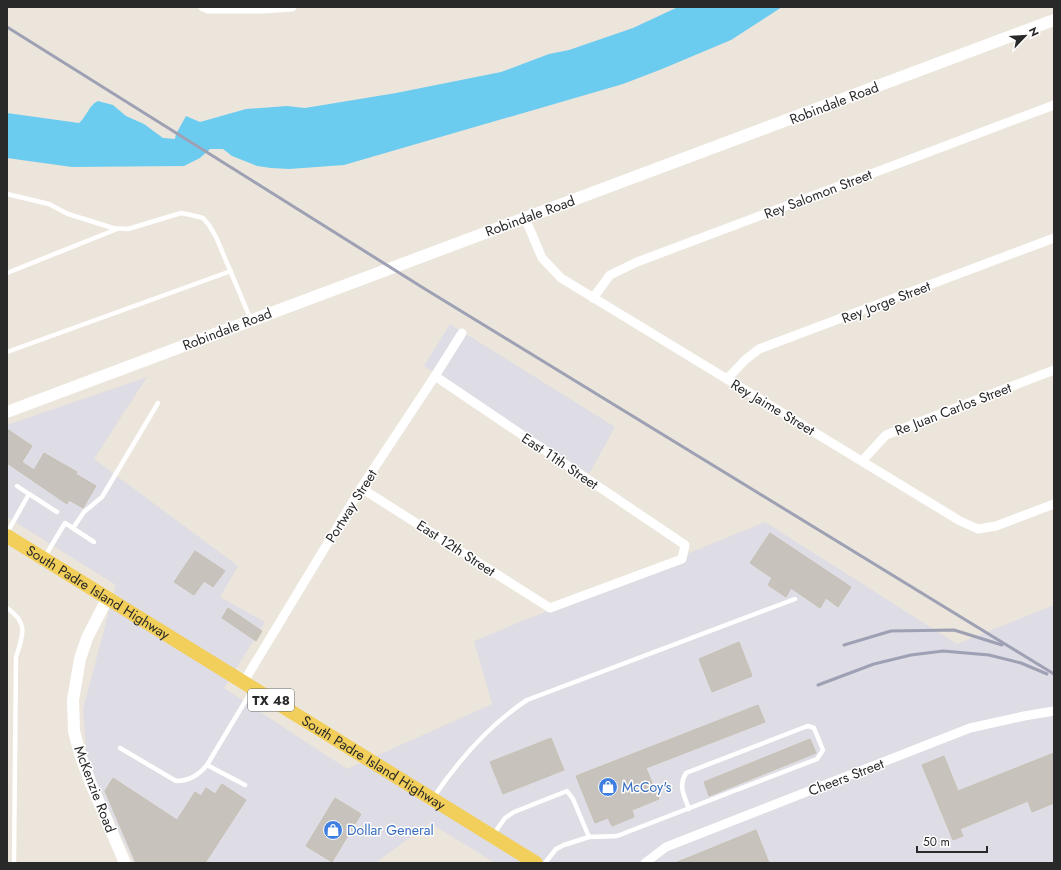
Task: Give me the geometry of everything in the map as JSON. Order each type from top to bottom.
[{"type":"main road","name":"South Padre Island Highway","points":[[7,536],[536,863]]},
{"type":"street","points":[[202,7],[208,9],[262,9],[292,7]]},
{"type":"street","name":"Robindale Road","points":[[7,412],[1054,20]]},
{"type":"street","name":"Rey Salomon Street","points":[[593,298],[610,275],[637,262],[1054,105]]},
{"type":"street","name":"Rey Jaime Street","points":[[525,218],[542,258],[561,278],[960,521],[978,529],[996,526],[1054,504]]},
{"type":"street","name":"Rey Jorge Street","points":[[727,379],[745,360],[759,349],[1054,238]]},
{"type":"street","name":"Portway Street","points":[[248,686],[361,488],[462,333]]},
{"type":"street","name":"Re Juan Carlos Street","points":[[862,461],[886,435],[1054,370]]},
{"type":"street","name":"East 11th Street","points":[[435,376],[684,545],[682,559],[550,608]]},
{"type":"street","name":"East 12th Street","points":[[361,488],[550,608]]},
{"type":"street","name":"McKenzie Road","points":[[107,599],[87,638],[80,659],[73,700],[74,731],[88,777],[124,863]]},
{"type":"street","name":"Cheers Street","points":[[645,863],[666,847],[970,728],[1024,716],[1054,712]]},
{"type":"lane","points":[[7,194],[49,204],[68,214],[113,228],[128,229],[181,213],[203,218],[216,237],[251,320]]},
{"type":"lane","points":[[7,273],[119,228]]},
{"type":"lane","points":[[7,352],[231,271]]},
{"type":"lane","points":[[73,528],[84,512],[102,497],[158,403]]},
{"type":"lane","points":[[17,486],[57,512]]},
{"type":"lane","points":[[7,533],[29,494]]},
{"type":"lane","points":[[43,559],[65,523],[94,542]]},
{"type":"lane","points":[[432,799],[450,772],[484,736],[507,713],[527,700],[795,599]]},
{"type":"lane","points":[[7,608],[16,614],[20,620],[22,631],[22,637],[16,657],[14,863]]},
{"type":"lane","points":[[120,748],[176,781],[183,781],[196,776],[207,765],[248,686]]},
{"type":"lane","points":[[545,863],[556,849],[564,845],[589,837],[617,836],[689,809],[817,759],[824,750],[814,728],[808,726],[805,727],[686,773],[682,779],[681,785],[689,809]]},
{"type":"lane","points":[[207,765],[245,785]]},
{"type":"lane","points":[[492,836],[505,818],[514,812],[567,791],[573,799],[589,837]]},
{"type":"shaded area","points":[[450,324],[615,427],[589,474],[424,366]]},
{"type":"shaded area","points":[[147,377],[94,459],[238,566],[220,597],[265,622],[224,688],[347,769],[492,704],[474,641],[765,522],[957,644],[1054,605],[1054,863],[495,863],[430,823],[375,863],[134,863],[87,762],[83,709],[116,585],[7,517],[7,425]]},
{"type":"water","points":[[678,7],[782,7],[731,40],[623,84],[344,165],[289,169],[271,168],[257,166],[232,156],[223,149],[210,149],[200,158],[184,166],[72,167],[7,158],[7,113],[79,123],[92,105],[98,101],[113,105],[126,116],[144,124],[163,138],[175,139],[176,134],[186,116],[200,122],[246,109],[287,106],[305,108],[396,93],[501,72],[549,54],[569,50],[633,28]]},
{"type":"building","points":[[7,429],[32,446],[22,462],[34,470],[44,453],[77,472],[76,474],[96,486],[83,508],[69,500],[67,504],[7,463]]},
{"type":"building","points":[[770,533],[851,587],[838,607],[826,598],[820,608],[791,588],[786,597],[768,585],[772,578],[750,563]]},
{"type":"building","points":[[195,551],[225,571],[213,587],[204,581],[194,595],[174,582]]},
{"type":"building","points":[[228,608],[262,631],[256,641],[222,618]]},
{"type":"building","points":[[739,642],[752,676],[712,692],[699,659]]},
{"type":"building","points":[[758,705],[765,722],[646,768],[659,799],[632,810],[634,817],[612,826],[608,818],[595,823],[576,776]]},
{"type":"building","points":[[551,738],[564,770],[503,794],[490,762]]},
{"type":"building","points":[[810,739],[816,753],[709,796],[704,782]]},
{"type":"building","points":[[1054,753],[1054,803],[1032,812],[1028,801],[960,829],[963,836],[953,840],[922,765],[944,756],[958,791]]},
{"type":"building","points":[[113,778],[177,820],[195,792],[201,796],[206,788],[215,794],[222,784],[246,800],[205,863],[136,863],[105,791]]},
{"type":"building","name":"Dollar General","points":[[335,798],[361,814],[332,862],[306,846]]},
{"type":"building","points":[[756,830],[769,863],[675,863]]},
{"type":"railway","points":[[7,27],[425,289],[1054,674]]},
{"type":"railway","points":[[844,645],[891,631],[954,630],[1002,645]]},
{"type":"railway","points":[[818,685],[874,664],[911,655],[943,651],[989,655],[1021,663],[1047,674]]},
{"type":"place","name":"McCoy's","points":[[608,787]]},
{"type":"place","name":"Dollar General","points":[[333,830]]}]
